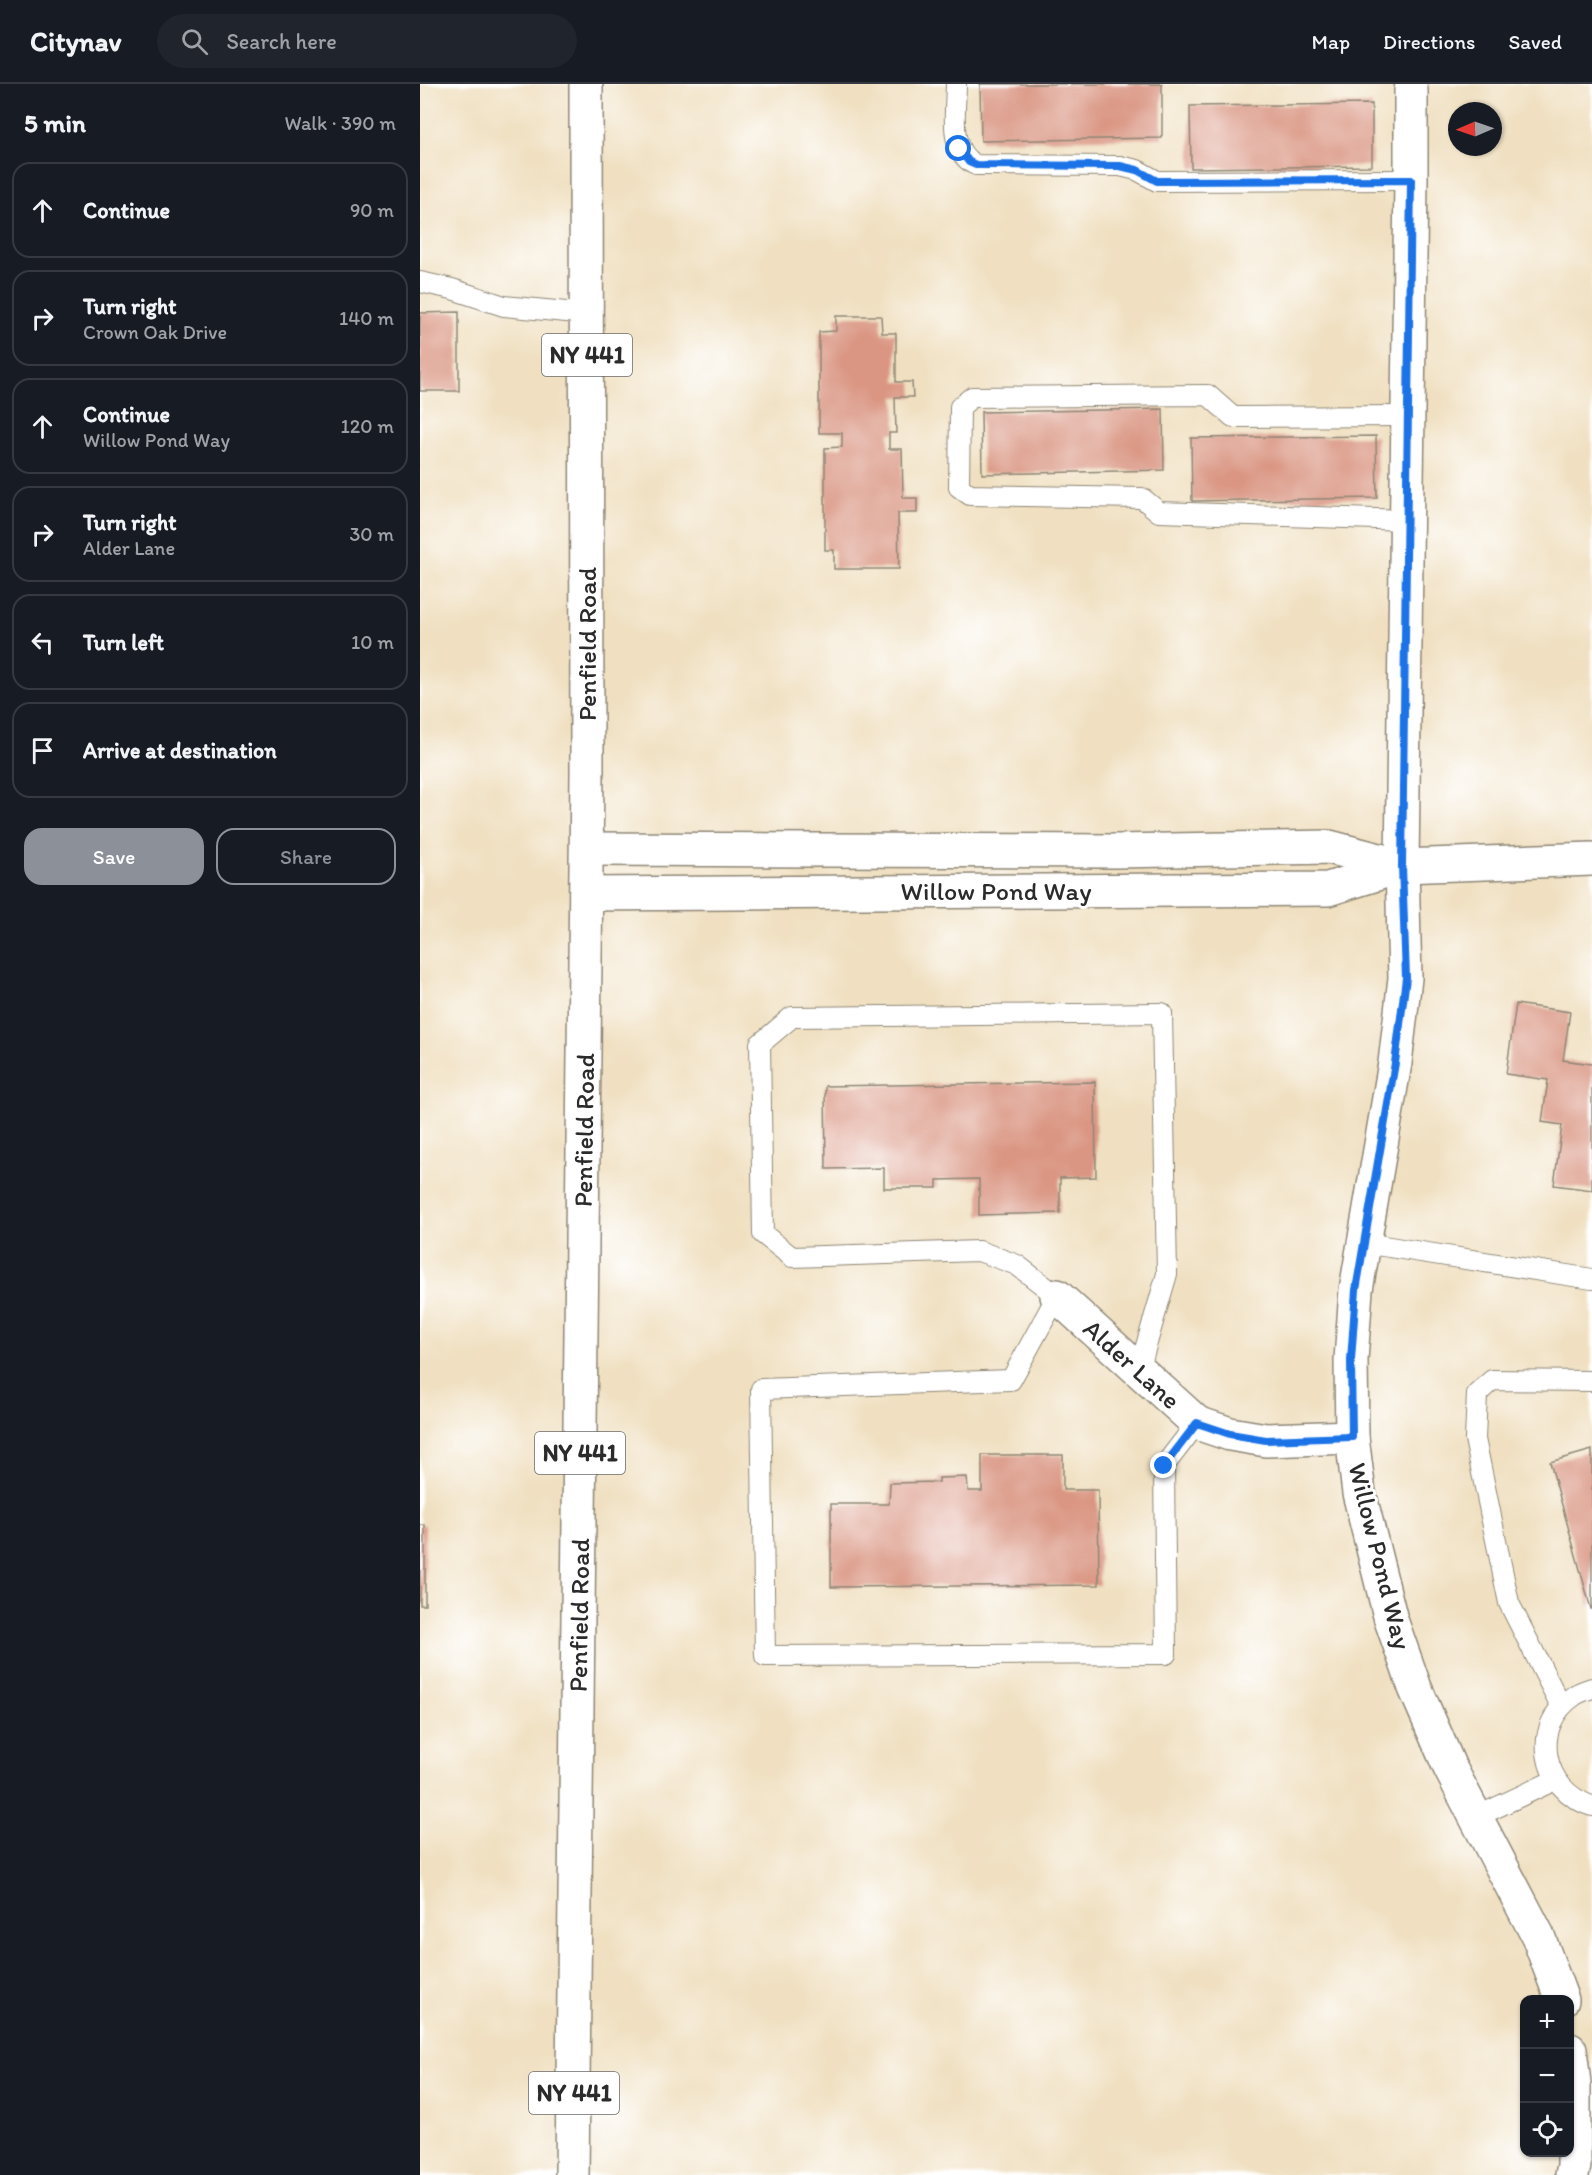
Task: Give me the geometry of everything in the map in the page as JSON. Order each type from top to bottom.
[{"type":"street","name":"Penfield Road","points":[[573,2175],[587,849],[586,84]]},
{"type":"street","points":[[1402,87],[1411,180],[1402,866]]},
{"type":"street","name":"Willow Pond Way","points":[[587,849],[1329,848],[1402,866]]},
{"type":"street","name":"Willow Pond Way","points":[[586,894],[1328,888],[1402,866],[1592,859]]},
{"type":"street","name":"Willow Pond Way","points":[[1402,866],[1406,978],[1395,1063],[1356,1290],[1351,1360],[1352,1437],[1359,1493],[1391,1620],[1415,1688],[1450,1768],[1538,1936],[1560,1995]]},
{"type":"street","name":"Alder Lane","points":[[1057,1296],[1197,1423],[1230,1434],[1266,1440],[1352,1437]]},
{"type":"street","points":[[1572,2175],[1574,2166],[1574,2083],[1578,2057]]},
{"type":"lane","points":[[956,84],[956,142],[963,156],[976,165],[1120,166],[1137,170],[1157,181],[1411,180]]},
{"type":"lane","points":[[420,282],[452,289],[504,306],[587,314]]},
{"type":"lane","points":[[1406,520],[1159,512],[1142,498],[970,495],[959,487],[960,408],[972,398],[1208,395],[1233,417],[1408,416]]},
{"type":"lane","points":[[1138,1370],[1167,1275],[1162,1013],[792,1017],[760,1044],[763,1234],[792,1257],[979,1251],[1017,1265],[1057,1296],[1011,1380],[761,1389],[765,1656],[1166,1654],[1164,1466],[1197,1423]]},
{"type":"lane","points":[[1364,1243],[1592,1279]]},
{"type":"lane","points":[[1561,1706],[1509,1603],[1475,1439],[1477,1394],[1492,1380],[1592,1381]]},
{"type":"lane","points":[[1592,1688],[1575,1694],[1561,1706],[1551,1723],[1546,1742],[1548,1762],[1555,1780],[1581,1803],[1592,1806]]},
{"type":"lane","points":[[1476,1817],[1555,1780]]},
{"type":"building","points":[[980,84],[1162,84],[1162,138],[981,141]]},
{"type":"building","points":[[1372,104],[1372,166],[1191,168],[1190,106]]},
{"type":"building","points":[[459,312],[459,391],[420,391],[420,313]]},
{"type":"building","points":[[836,316],[881,316],[882,333],[896,333],[896,382],[912,382],[913,397],[895,397],[896,433],[889,433],[889,449],[902,449],[903,498],[917,498],[917,513],[898,513],[899,569],[834,569],[834,550],[825,550],[825,448],[842,447],[842,433],[819,433],[819,332],[836,331]]},
{"type":"building","points":[[1163,409],[1164,470],[982,474],[981,412]]},
{"type":"building","points":[[1376,436],[1377,498],[1192,501],[1191,438]]},
{"type":"building","points":[[1516,1004],[1570,1012],[1563,1060],[1592,1064],[1592,1190],[1554,1185],[1562,1125],[1542,1122],[1548,1080],[1506,1074]]},
{"type":"building","points":[[1095,1082],[1096,1177],[1060,1178],[1060,1213],[979,1215],[979,1179],[937,1180],[937,1188],[884,1188],[884,1168],[826,1169],[825,1086]]},
{"type":"building","points":[[1592,1450],[1592,1609],[1591,1609],[1550,1462]]},
{"type":"building","points":[[982,1455],[1063,1455],[1063,1490],[1098,1490],[1099,1585],[831,1587],[831,1504],[889,1504],[890,1483],[939,1482],[939,1478],[967,1477],[968,1491],[982,1491]]},
{"type":"building","points":[[420,1525],[425,1525],[425,1605],[420,1605]]},
{"type":"route","points":[[959,149],[969,162],[976,165],[1120,166],[1137,170],[1157,181],[1411,180],[1402,866],[1406,978],[1395,1063],[1356,1290],[1351,1360],[1352,1437],[1266,1440],[1230,1434],[1197,1423],[1164,1466]]}]
